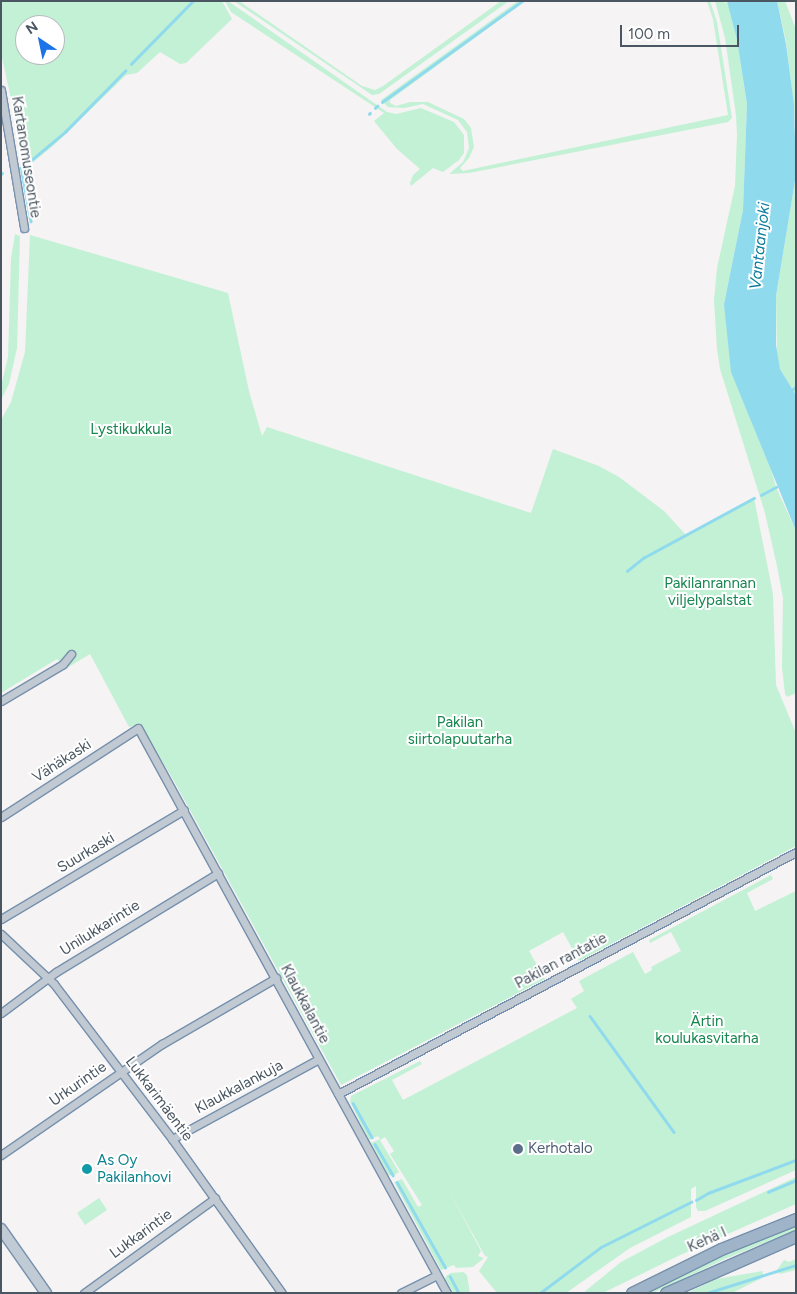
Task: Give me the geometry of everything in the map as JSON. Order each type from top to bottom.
[{"type":"highway","name":"Kehä I","points":[[632,1293],[721,1249],[796,1219]]},
{"type":"highway","name":"Kehä I","points":[[666,1293],[796,1236]]},
{"type":"main road","points":[[1,1229],[5,1244],[46,1293]]},
{"type":"street","name":"Kartanomuseontie","points":[[1,90],[24,228]]},
{"type":"street","points":[[1,701],[63,664],[71,654]]},
{"type":"street","name":"Klaukkalantie","points":[[138,728],[447,1293]]},
{"type":"street","name":"Vähäkaski","points":[[1,817],[138,728]]},
{"type":"street","name":"Suurkaski","points":[[1,919],[184,810]]},
{"type":"street","name":"Pakilan rantatie","points":[[338,1094],[796,852]]},
{"type":"street","name":"Unilukkarintie","points":[[1,1013],[48,978],[218,873]]},
{"type":"street","name":"Lukkarimäentie","points":[[1,934],[48,978],[121,1071],[215,1198],[282,1293]]},
{"type":"street","name":"Urkurintie","points":[[1,1155],[162,1044],[276,978]]},
{"type":"street","name":"Klaukkalankuja","points":[[172,1139],[319,1059]]},
{"type":"street","name":"Lukkarintie","points":[[84,1293],[215,1198]]},
{"type":"street","points":[[401,1293],[437,1275]]},
{"type":"green space","points":[[1,1],[222,1],[232,19],[186,63],[180,64],[160,52],[137,73],[126,75],[54,145],[26,168],[1,53]]},
{"type":"green space","points":[[225,1],[228,1],[387,112],[396,114],[421,108],[454,122],[464,135],[464,153],[459,160],[443,172],[433,168],[411,186],[410,183],[413,175],[420,169],[397,149],[374,121],[384,113],[231,12]]},
{"type":"green space","points":[[234,1],[239,1],[362,86],[375,90],[501,1],[509,1],[379,94],[372,95]]},
{"type":"green space","points":[[518,1],[525,1],[390,100],[390,103],[396,106],[410,102],[428,102],[464,119],[471,128],[474,147],[469,158],[460,168],[463,171],[728,115],[713,19],[707,1],[710,1],[717,22],[732,118],[728,122],[469,173],[449,174],[463,162],[469,148],[467,132],[458,120],[423,104],[404,108],[388,107],[381,100]]},
{"type":"green space","points":[[715,1],[728,3],[737,40],[747,104],[743,210],[724,304],[776,487],[796,531],[796,693],[787,697],[782,667],[783,598],[777,566],[765,513],[720,369],[717,349],[714,300],[717,268],[735,186],[737,134],[725,38]]},
{"type":"green space","points":[[777,1],[785,1],[796,29],[796,152],[794,106],[786,41]]},
{"type":"green space","points":[[796,175],[796,395],[780,369],[777,356],[776,296]]},
{"type":"green space","points":[[15,234],[20,236],[17,348],[9,384],[1,400],[1,386],[8,357],[11,258]]},
{"type":"green space","name":"Pakilan siirtolapuutarha","points":[[30,235],[228,293],[249,391],[262,436],[267,427],[531,513],[553,449],[599,466],[619,477],[664,511],[686,535],[754,498],[773,594],[776,685],[796,733],[796,846],[579,961],[563,932],[529,951],[545,979],[341,1085],[174,781],[140,724],[129,727],[90,654],[67,668],[57,659],[1,693],[1,420],[11,402],[25,352]]},
{"type":"green space","name":"Ärtin koulukasvitarha","points":[[771,875],[773,879],[747,893],[755,911],[796,891],[796,1170],[705,1211],[698,1211],[696,1207],[696,1186],[691,1189],[691,1217],[630,1248],[566,1293],[497,1293],[479,1271],[488,1257],[485,1256],[449,1191],[481,1251],[478,1256],[484,1258],[473,1267],[456,1268],[454,1265],[441,1270],[394,1182],[402,1179],[418,1207],[422,1205],[390,1154],[394,1151],[385,1137],[380,1140],[399,1172],[393,1176],[388,1175],[371,1143],[380,1139],[378,1136],[369,1140],[350,1102],[351,1096],[420,1061],[422,1064],[392,1080],[403,1100],[577,1008],[571,999],[584,991],[579,981],[633,952],[645,974],[652,970],[651,967],[681,951],[671,932],[650,943],[649,940]]},
{"type":"green space","points":[[796,1177],[796,1204],[678,1256],[603,1293],[583,1293],[621,1262],[668,1237]]},
{"type":"green space","points":[[99,1198],[107,1210],[85,1225],[77,1213]]},
{"type":"green space","points":[[796,1225],[796,1230],[725,1259],[653,1293],[644,1293],[724,1254]]},
{"type":"green space","points":[[796,1259],[796,1270],[780,1274],[777,1270],[784,1260],[789,1262]]},
{"type":"green space","points":[[763,1271],[762,1278],[732,1293],[687,1293],[716,1279]]},
{"type":"green space","points":[[463,1272],[467,1275],[470,1293],[453,1293],[445,1279],[446,1276],[451,1273]]},
{"type":"water","name":"Vantaanjoki","points":[[727,1],[777,1],[786,44],[794,104],[796,175],[776,296],[776,345],[780,369],[796,395],[796,531],[731,372],[724,304],[743,210],[747,104],[737,40]]},
{"type":"waterway","points":[[131,64],[193,1]]},
{"type":"waterway","points":[[382,102],[522,1]]},
{"type":"waterway","points":[[17,169],[23,167],[65,132],[125,71]]},
{"type":"waterway","points":[[23,167],[22,172],[31,221]]},
{"type":"waterway","points":[[761,495],[776,487]]},
{"type":"waterway","points":[[627,571],[643,558],[754,498]]},
{"type":"waterway","points":[[590,1016],[674,1132]]},
{"type":"waterway","points":[[353,1103],[372,1137]]},
{"type":"waterway","points":[[375,1144],[393,1175]]},
{"type":"waterway","points":[[696,1200],[708,1193],[796,1160]]},
{"type":"waterway","points":[[768,1192],[796,1180]]},
{"type":"waterway","points":[[397,1182],[445,1267]]},
{"type":"waterway","points":[[540,1293],[601,1247],[691,1202]]},
{"type":"waterway","points":[[707,1293],[796,1265]]},
{"type":"waterway","points":[[450,1276],[459,1293]]},
{"type":"place","name":"Kerhotalo","points":[[518,1149]]},
{"type":"place","name":"As Oy Pakilanhovi","points":[[87,1169]]},
{"type":"park label","name":"Lystikukkula","points":[[131,430]]},
{"type":"park label","name":"Pakilanrannan viljelypalstat","points":[[710,592]]}]
